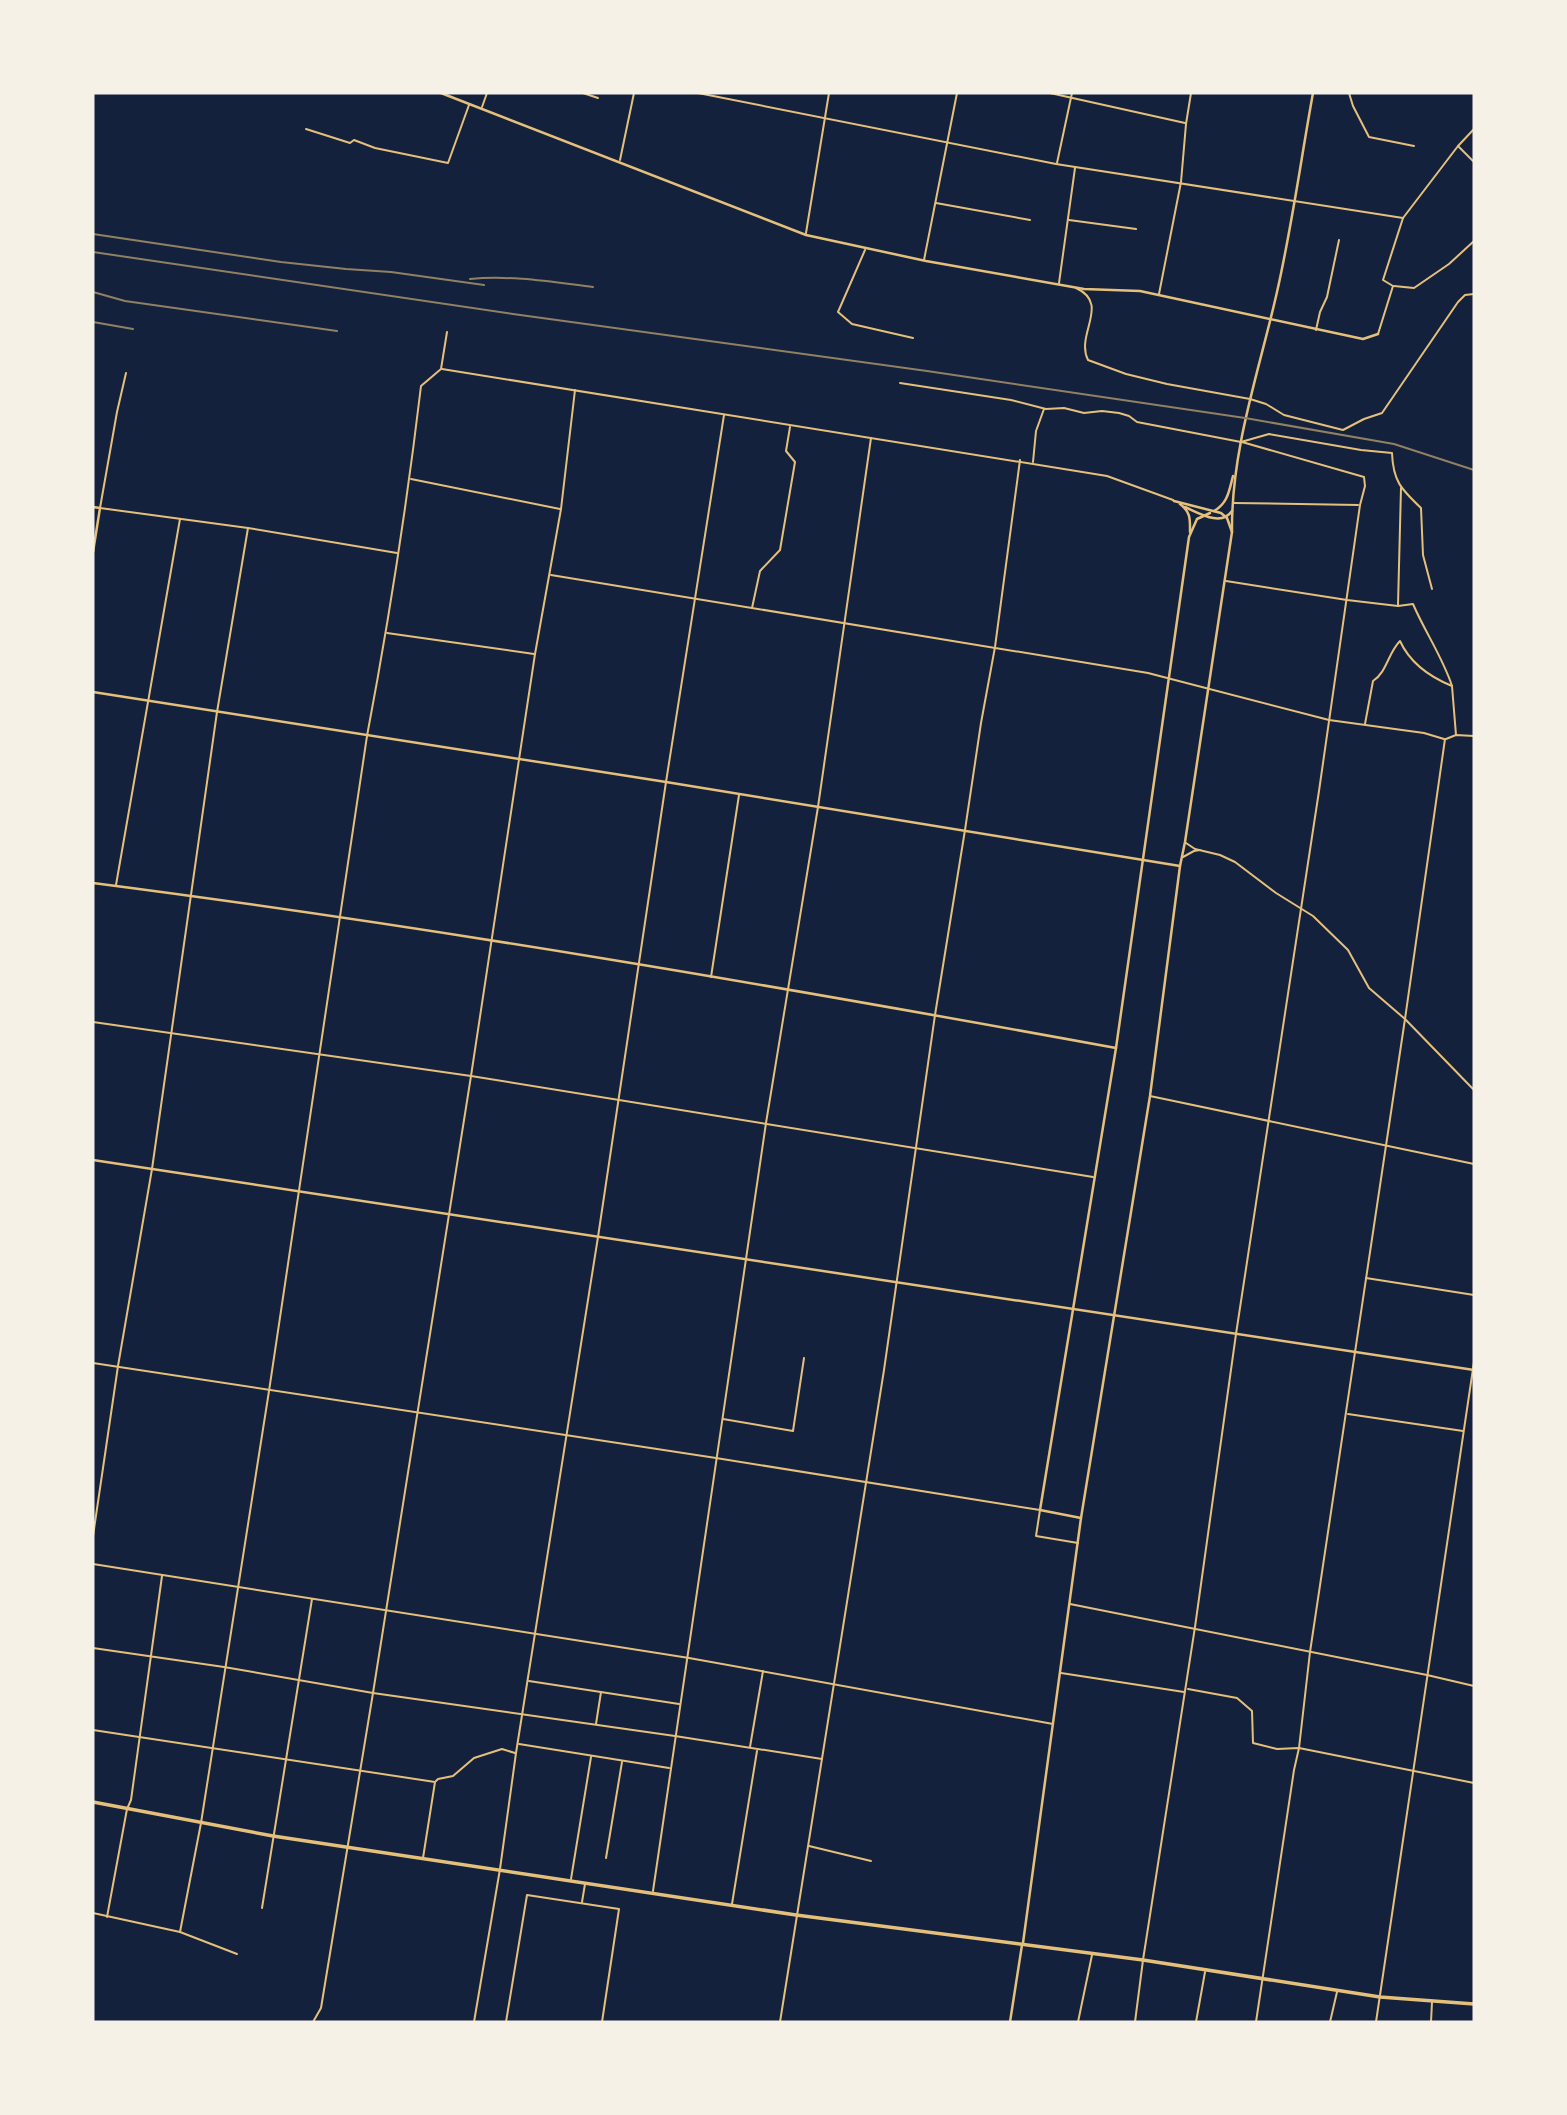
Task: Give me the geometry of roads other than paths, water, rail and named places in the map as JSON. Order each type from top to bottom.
[{"type":"highway","points":[[93,1802],[273,1836],[732,1905],[1143,1960],[1380,1997],[1474,2004]]},
{"type":"street","points":[[441,93],[806,235],[924,260],[1072,287],[1140,291],[1363,340],[1378,334],[1392,286]]},
{"type":"street","points":[[481,108],[487,93]]},
{"type":"street","points":[[583,93],[598,99]]},
{"type":"street","points":[[619,162],[634,93]]},
{"type":"street","points":[[698,93],[1056,164],[1403,218]]},
{"type":"street","points":[[806,235],[829,93]]},
{"type":"street","points":[[924,260],[957,93]]},
{"type":"street","points":[[1050,93],[1186,124]]},
{"type":"street","points":[[1056,164],[1072,93]]},
{"type":"street","points":[[1159,295],[1181,182],[1191,93]]},
{"type":"street","points":[[1010,2022],[1054,1725],[1081,1518],[1150,1096],[1181,858],[1225,581],[1232,532],[1234,475],[1277,290],[1313,93]]},
{"type":"street","points":[[1349,93],[1369,137],[1414,146]]},
{"type":"street","points":[[1395,93],[1403,93]]},
{"type":"street","points":[[306,129],[350,143],[354,140],[375,148],[448,163],[470,104]]},
{"type":"street","points":[[1474,129],[1403,218],[1383,280],[1392,286],[1414,288],[1449,264],[1474,241]]},
{"type":"street","points":[[1458,146],[1474,162]]},
{"type":"street","points":[[1059,285],[1075,166]]},
{"type":"street","points":[[936,203],[1030,219]]},
{"type":"street","points":[[1068,219],[1136,229]]},
{"type":"street","points":[[1316,330],[1327,298],[1339,240]]},
{"type":"street","points":[[865,248],[838,312],[852,324],[913,338]]},
{"type":"street","points":[[1072,287],[1089,296],[1093,306],[1084,346],[1088,360],[1126,374],[1250,399],[1266,404],[1284,415],[1343,430],[1382,413],[1458,302],[1465,295],[1474,294]]},
{"type":"street","points":[[1089,296],[1098,289]]},
{"type":"street","points":[[180,1932],[201,1823],[270,1391],[367,736],[387,633],[421,387],[441,369],[447,332]]},
{"type":"street","points":[[441,369],[1107,476],[1174,501],[1221,513],[1227,517],[1232,532]]},
{"type":"street","points":[[93,552],[126,373]]},
{"type":"street","points":[[900,383],[1000,398],[1044,408],[1065,408],[1084,413],[1119,413],[1138,422],[1241,442],[1364,477],[1365,486],[1360,505],[1135,2022]]},
{"type":"street","points":[[313,2022],[321,2008],[361,1771],[471,1076],[518,759],[561,509],[575,390]]},
{"type":"street","points":[[1032,463],[1036,431],[1044,408]]},
{"type":"street","points":[[474,2022],[500,1869],[517,1744],[724,415]]},
{"type":"street","points":[[752,610],[760,571],[780,550],[795,462],[786,451],[790,426]]},
{"type":"street","points":[[1241,442],[1269,434],[1392,453],[1393,470],[1401,488],[1421,508],[1423,555],[1432,589]]},
{"type":"street","points":[[653,1892],[766,1123],[818,807],[872,438]]},
{"type":"street","points":[[1189,537],[1194,523],[1223,505],[1226,500],[1239,452]]},
{"type":"street","points":[[780,2022],[884,1370],[935,1015],[995,647],[1020,460]]},
{"type":"street","points":[[410,479],[561,509]]},
{"type":"street","points":[[1398,606],[1401,488]]},
{"type":"street","points":[[1174,501],[1204,515],[1222,519],[1232,510]]},
{"type":"street","points":[[1233,503],[1360,505]]},
{"type":"street","points":[[1078,1543],[1036,1535],[1116,1048],[1170,679],[1189,537],[1190,515],[1182,505]]},
{"type":"street","points":[[93,507],[248,528],[398,554]]},
{"type":"street","points":[[116,886],[180,519]]},
{"type":"street","points":[[93,1536],[173,1032],[217,712],[248,528]]},
{"type":"street","points":[[550,575],[1148,673],[1329,720],[1424,733],[1445,739],[1456,735],[1474,736]]},
{"type":"street","points":[[1225,581],[1347,600],[1398,606],[1413,604],[1448,672],[1452,686],[1456,735]]},
{"type":"street","points":[[387,633],[535,654]]},
{"type":"street","points":[[1365,725],[1373,681],[1380,677],[1399,641],[1420,667],[1434,678],[1452,686]]},
{"type":"street","points":[[93,692],[1180,866]]},
{"type":"street","points":[[1256,2022],[1299,1748],[1310,1652],[1445,739]]},
{"type":"street","points":[[711,977],[739,794]]},
{"type":"street","points":[[1185,842],[1195,849],[1235,862],[1313,916],[1348,950],[1369,988],[1380,1000],[1405,1019],[1474,1090]]},
{"type":"street","points":[[1181,858],[1194,850],[1204,850]]},
{"type":"street","points":[[93,883],[341,918],[639,965],[1116,1048]]},
{"type":"street","points":[[93,1022],[471,1076],[1094,1177]]},
{"type":"street","points":[[1150,1096],[1474,1164]]},
{"type":"street","points":[[93,1160],[1474,1370]]},
{"type":"street","points":[[1366,1278],[1474,1295]]},
{"type":"street","points":[[722,1418],[793,1432],[804,1358]]},
{"type":"street","points":[[1376,2022],[1474,1362]]},
{"type":"street","points":[[93,1363],[716,1458],[1081,1518]]},
{"type":"street","points":[[1347,1414],[1464,1431]]},
{"type":"street","points":[[93,1564],[689,1658],[1054,1725]]},
{"type":"street","points":[[107,1917],[127,1809],[131,1800],[162,1575]]},
{"type":"street","points":[[262,1908],[312,1599]]},
{"type":"street","points":[[1069,1603],[1474,1686]]},
{"type":"street","points":[[93,1648],[373,1693],[823,1759]]},
{"type":"street","points":[[750,1748],[763,1671]]},
{"type":"street","points":[[1060,1673],[1237,1698],[1252,1711],[1253,1743],[1277,1749],[1299,1748],[1474,1783]]},
{"type":"street","points":[[528,1681],[681,1704]]},
{"type":"street","points":[[596,1725],[601,1692]]},
{"type":"street","points":[[93,1730],[435,1782],[453,1776],[474,1758],[502,1749],[516,1753]]},
{"type":"street","points":[[517,1744],[670,1768]]},
{"type":"street","points":[[732,1905],[757,1749]]},
{"type":"street","points":[[570,1881],[591,1756]]},
{"type":"street","points":[[606,1858],[622,1761]]},
{"type":"street","points":[[422,1859],[435,1782]]},
{"type":"street","points":[[808,1846],[871,1861]]},
{"type":"street","points":[[582,1903],[585,1883]]},
{"type":"street","points":[[506,2022],[527,1895],[619,1909],[601,2022]]},
{"type":"street","points":[[93,1913],[180,1932],[237,1954]]},
{"type":"street","points":[[1077,2022],[1092,1954]]},
{"type":"street","points":[[1196,2022],[1205,1969]]},
{"type":"street","points":[[1331,2022],[1337,1990]]},
{"type":"street","points":[[1431,2022],[1433,2001]]},
{"type":"railway","points":[[93,234],[281,262],[391,272],[484,285]]},
{"type":"railway","points":[[93,252],[1245,418],[1394,444],[1474,470]]},
{"type":"railway","points":[[470,279],[516,278],[593,287]]},
{"type":"railway","points":[[93,292],[125,301],[337,331]]},
{"type":"railway","points":[[93,322],[133,329]]}]
